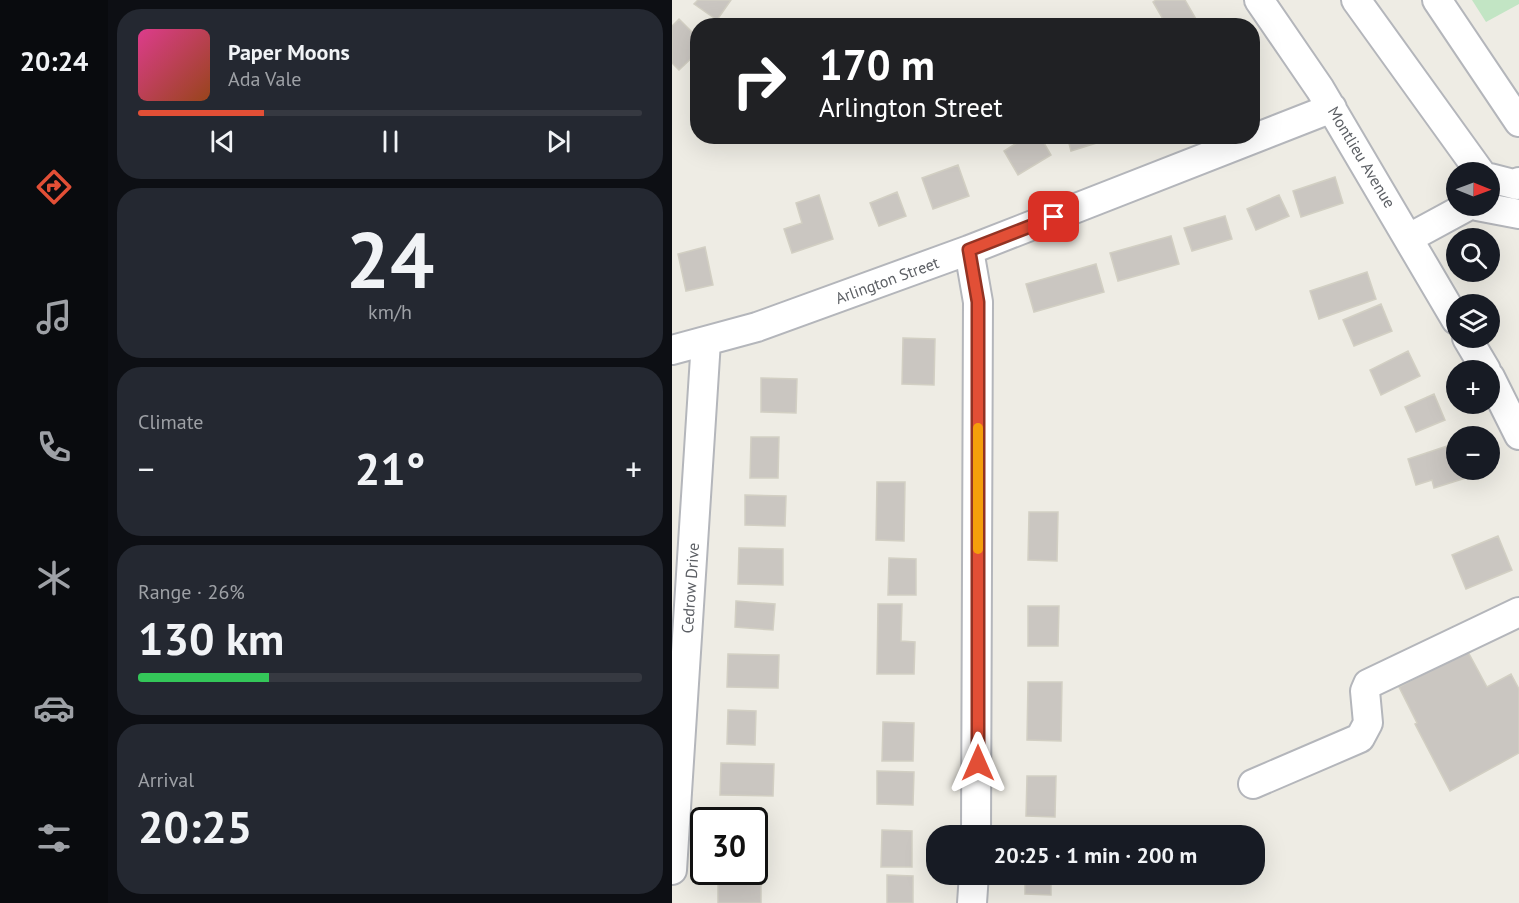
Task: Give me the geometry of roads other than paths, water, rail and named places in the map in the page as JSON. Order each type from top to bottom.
[{"type":"street","name":"Montlieu Avenue","points":[[1259,0],[1332,108],[1446,303]]},
{"type":"street","points":[[1356,0],[1473,162]]},
{"type":"street","points":[[1437,0],[1519,122]]},
{"type":"street","name":"Arlington Street","points":[[1260,136],[1332,108]]},
{"type":"street","name":"Arlington Street","points":[[672,350],[757,327],[969,250],[1240,144]]},
{"type":"street","points":[[1500,181],[1517,185],[1519,182]]},
{"type":"street","points":[[1500,210],[1519,214]]},
{"type":"street","points":[[1409,238],[1450,216]]},
{"type":"street","points":[[969,250],[978,302],[976,825]]},
{"type":"street","name":"Cedrow Drive","points":[[672,870],[706,341]]},
{"type":"street","points":[[1500,397],[1519,435]]},
{"type":"street","points":[[1253,784],[1360,738],[1368,723],[1365,691],[1368,684],[1519,612]]},
{"type":"street","points":[[972,903],[973,885]]}]
